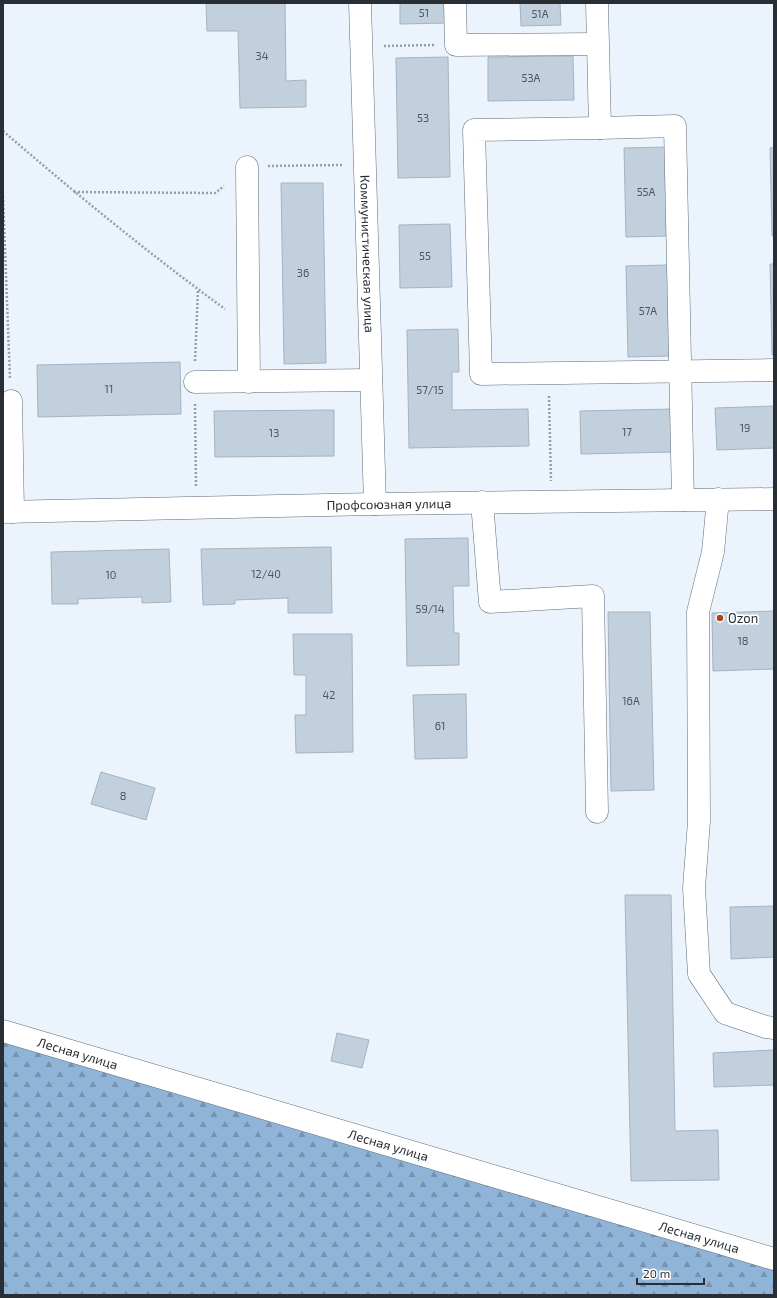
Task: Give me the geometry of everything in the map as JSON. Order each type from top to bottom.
[{"type":"street","name":"Коммунистическая улица","points":[[360,3],[375,504]]},
{"type":"street","points":[[455,3],[456,45],[598,44]]},
{"type":"street","points":[[597,3],[600,128]]},
{"type":"street","points":[[683,500],[681,372],[675,126],[474,130],[482,374],[681,372],[774,370]]},
{"type":"street","points":[[247,167],[249,382]]},
{"type":"street","points":[[195,382],[371,380]]},
{"type":"street","points":[[8,512],[10,401]]},
{"type":"street","points":[[718,499],[713,552],[698,612],[699,821],[694,888],[699,974],[725,1013],[766,1027],[774,1028]]},
{"type":"street","name":"Профсоюзная улица","points":[[8,512],[482,502],[774,499]]},
{"type":"street","points":[[482,502],[490,602],[593,596],[597,812]]},
{"type":"street","name":"Лесная улица","points":[[3,1031],[774,1259]]},
{"type":"path","points":[[361,46],[456,45]]},
{"type":"path","points":[[3,131],[74,192],[198,289],[248,325]]},
{"type":"path","points":[[74,192],[215,193],[247,167],[364,165]]},
{"type":"path","points":[[3,196],[10,401]]},
{"type":"path","points":[[549,373],[551,502]]},
{"type":"green space","points":[[3,1031],[774,1259],[774,1295],[3,1295]]},
{"type":"building","points":[[206,3],[285,3],[286,81],[306,80],[306,107],[240,108],[238,31],[207,31]]},
{"type":"building","points":[[400,3],[447,3],[448,23],[400,24]]},
{"type":"building","points":[[520,3],[560,3],[561,25],[521,26]]},
{"type":"building","points":[[573,56],[574,100],[488,101],[488,57]]},
{"type":"building","points":[[448,57],[450,177],[398,178],[396,58]]},
{"type":"building","points":[[666,147],[668,236],[626,237],[624,148]]},
{"type":"building","points":[[774,147],[774,236],[772,236],[770,148]]},
{"type":"building","points":[[281,183],[323,183],[326,363],[284,364]]},
{"type":"building","points":[[450,224],[452,287],[400,288],[399,225]]},
{"type":"building","points":[[770,264],[774,264],[774,355],[772,355]]},
{"type":"building","points":[[668,265],[671,356],[628,357],[626,266]]},
{"type":"building","points":[[458,329],[459,372],[452,372],[452,410],[528,409],[529,446],[409,448],[407,330]]},
{"type":"building","points":[[180,362],[181,414],[38,417],[37,365]]},
{"type":"building","points":[[774,406],[774,448],[717,450],[715,408]]},
{"type":"building","points":[[674,409],[675,452],[581,454],[580,411]]},
{"type":"building","points":[[334,410],[334,456],[215,457],[214,411]]},
{"type":"building","points":[[468,538],[469,586],[453,586],[454,633],[459,633],[459,665],[407,666],[405,539]]},
{"type":"building","points":[[331,547],[332,613],[288,613],[288,598],[235,600],[235,604],[203,605],[201,549]]},
{"type":"building","points":[[169,549],[171,602],[142,603],[142,597],[78,599],[78,604],[52,604],[51,552]]},
{"type":"building","points":[[774,611],[774,669],[713,671],[712,613]]},
{"type":"building","points":[[608,612],[650,612],[654,790],[611,791]]},
{"type":"building","points":[[293,634],[352,634],[353,752],[296,753],[295,715],[306,715],[306,675],[294,675]]},
{"type":"building","points":[[466,694],[467,758],[415,759],[413,695]]},
{"type":"building","points":[[101,772],[155,788],[146,820],[91,804]]},
{"type":"building","points":[[625,895],[671,895],[675,1131],[718,1130],[719,1180],[631,1181]]},
{"type":"building","points":[[774,906],[774,957],[731,959],[730,907]]},
{"type":"building","points":[[337,1033],[369,1040],[362,1068],[331,1061]]},
{"type":"building","points":[[774,1050],[774,1085],[714,1087],[713,1053]]},
{"type":"place","name":"Ozon","points":[[720,618]]}]
